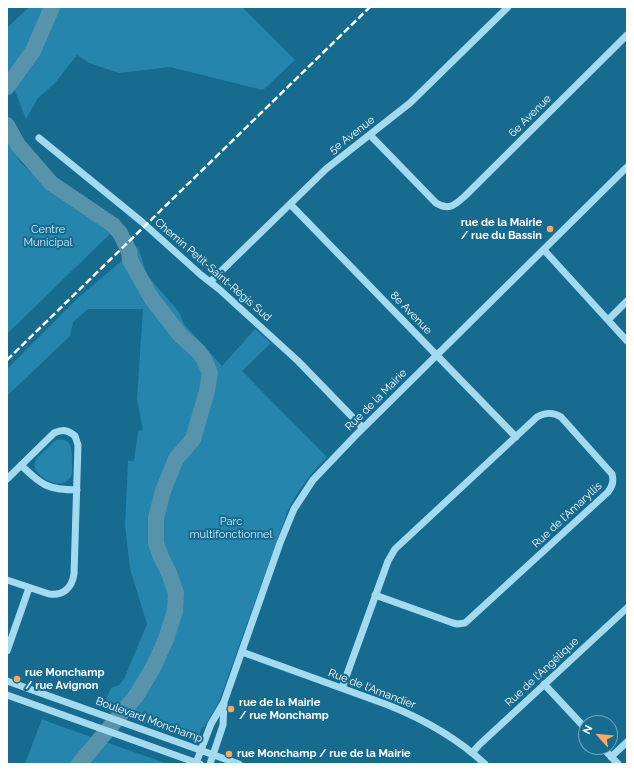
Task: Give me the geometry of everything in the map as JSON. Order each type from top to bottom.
[{"type":"street","name":"5e Avenue","points":[[210,282],[326,169],[410,103],[508,7]]},
{"type":"street","name":"6e Avenue","points":[[370,135],[436,203],[445,208],[452,206],[461,200],[627,36]]},
{"type":"street","name":"Chemin Petit-Saint-Régis Sud","points":[[39,138],[142,222],[210,282],[292,356],[364,428]]},
{"type":"street","name":"Rue de la Mairie","points":[[198,763],[201,750],[211,724],[224,702],[285,529],[297,502],[306,488],[319,472],[627,167]]},
{"type":"street","name":"8e Avenue","points":[[290,204],[516,437]]},
{"type":"street","points":[[544,250],[627,341]]},
{"type":"street","points":[[608,320],[627,301]]},
{"type":"street","name":"Rue de l'Amaryllis","points":[[342,688],[388,561],[395,549],[542,414],[552,413],[564,420],[610,470],[613,477],[611,488],[510,584],[465,623],[453,624],[376,595]]},
{"type":"street","points":[[7,479],[54,433],[59,431],[68,431],[75,436],[77,440],[77,490],[74,574],[72,585],[66,591],[55,595],[7,580]]},
{"type":"street","points":[[21,465],[44,485],[57,489],[77,490]]},
{"type":"street","points":[[7,651],[29,588]]},
{"type":"street","name":"Rue de l'Angélique","points":[[472,753],[544,684],[627,608]]},
{"type":"street","name":"Rue de l'Amandier","points":[[242,652],[410,714],[444,733],[485,764]]},
{"type":"street","name":"Boulevard Monchamp","points":[[7,681],[239,764]]},
{"type":"street","points":[[544,684],[578,720]]},
{"type":"street","points":[[7,695],[198,763]]},
{"type":"street","name":"Rue de la Mairie","points":[[210,764],[223,725],[224,702]]},
{"type":"street","points":[[618,764],[611,756],[627,742]]},
{"type":"green space","points":[[29,7],[242,7],[295,60],[263,90],[170,67],[119,73],[89,63],[77,55],[55,83],[38,98],[26,119],[7,71],[7,28]]},
{"type":"green space","name":"Centre Municipal","points":[[7,138],[20,162],[44,185],[83,209],[104,224],[112,232],[7,334]]},
{"type":"green space","name":"Parc multifonctionnel","points":[[138,247],[147,275],[179,312],[184,324],[222,366],[255,329],[271,343],[242,371],[327,457],[305,482],[288,510],[218,704],[204,727],[202,727],[199,735],[193,739],[185,738],[102,708],[111,688],[119,685],[124,679],[147,624],[130,569],[125,525],[128,461],[134,461],[138,431],[143,430],[137,399],[143,309],[88,309],[73,322],[70,336],[7,396],[7,369],[79,297]]},
{"type":"green space","points":[[56,440],[62,440],[69,443],[72,454],[72,475],[63,483],[54,483],[42,477],[35,468],[37,458]]},
{"type":"green space","points":[[42,719],[57,725],[168,764],[25,764]]},
{"type":"waterway","points":[[7,87],[33,51],[52,7]]},
{"type":"waterway","points":[[7,125],[18,145],[51,183],[113,225],[120,233],[129,251],[130,260],[152,299],[181,336],[198,351],[204,359],[210,373],[207,391],[193,439],[176,459],[163,491],[156,518],[156,543],[176,593],[175,611],[166,639],[153,668],[136,696],[79,764]]},
{"type":"railway","points":[[7,360],[370,7]]},
{"type":"place","name":"rue de la Mairie / rue du Bassin","points":[[550,229]]},
{"type":"place","name":"rue Monchamp / rue Avignon","points":[[17,679]]},
{"type":"place","name":"rue de la Mairie / rue Monchamp","points":[[231,709]]},
{"type":"place","name":"rue Monchamp / rue de la Mairie","points":[[229,754]]}]
